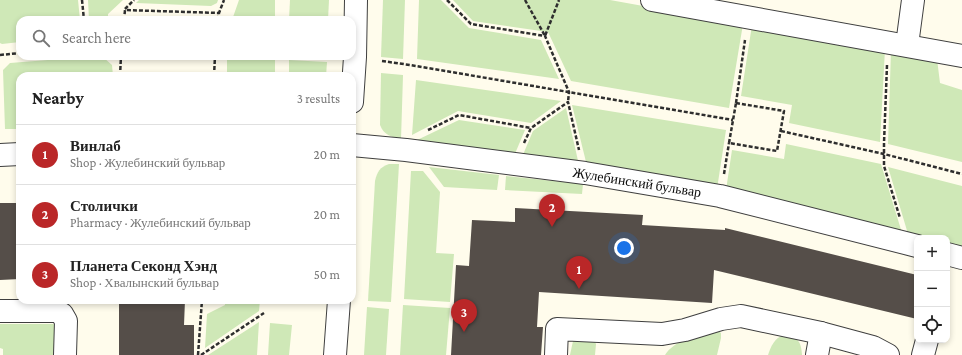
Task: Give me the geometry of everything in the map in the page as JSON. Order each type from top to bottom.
[{"type":"street","points":[[356,0],[356,16]]},
{"type":"street","points":[[652,0],[962,56]]},
{"type":"street","points":[[898,44],[913,0]]},
{"type":"street","points":[[354,72],[355,60]]},
{"type":"street","name":"Жулебинский бульвар","points":[[356,145],[406,150],[585,173],[720,196],[912,245]]},
{"type":"street","points":[[0,155],[16,154]]},
{"type":"street","points":[[336,355],[339,304]]},
{"type":"street","points":[[0,311],[56,312],[62,314],[66,321],[66,355]]},
{"type":"street","points":[[556,355],[557,329],[662,334],[685,330],[721,319],[741,316],[821,333],[872,346],[888,355]]},
{"type":"street","points":[[817,355],[821,333]]},
{"type":"street","points":[[923,355],[926,343]]},
{"type":"path","points":[[82,0],[84,16]]},
{"type":"path","points":[[124,16],[125,10],[134,0]]},
{"type":"path","points":[[219,16],[224,0]]},
{"type":"path","points":[[447,0],[471,24],[545,36]]},
{"type":"path","points":[[525,0],[545,36],[570,92],[568,102],[585,173]]},
{"type":"path","points":[[545,36],[559,0]]},
{"type":"path","points":[[125,10],[219,13]]},
{"type":"path","points":[[720,196],[736,103],[748,18]]},
{"type":"path","points":[[898,44],[884,154],[884,166],[912,245]]},
{"type":"path","points":[[0,55],[16,53]]},
{"type":"path","points":[[120,72],[121,60]]},
{"type":"path","points":[[214,72],[215,60]]},
{"type":"path","points":[[382,61],[733,120]]},
{"type":"path","points":[[515,164],[531,128],[568,102]]},
{"type":"path","points":[[729,143],[777,150],[781,131],[784,111],[736,103]]},
{"type":"path","points":[[426,131],[459,115],[531,128]]},
{"type":"path","points":[[781,131],[884,154],[962,174]]},
{"type":"path","points":[[199,355],[202,304]]},
{"type":"path","points":[[199,355],[264,313]]},
{"type":"green space","points":[[0,0],[78,0],[80,16],[16,16],[16,42],[0,43]]},
{"type":"green space","points":[[88,0],[123,0],[108,14],[108,16],[89,16]]},
{"type":"green space","points":[[139,0],[218,0],[217,3],[211,6],[136,3]]},
{"type":"green space","points":[[239,0],[275,0],[275,16],[233,16]]},
{"type":"green space","points":[[290,0],[329,0],[328,16],[289,16]]},
{"type":"green space","points":[[383,0],[405,0],[403,59],[381,57]]},
{"type":"green space","points":[[419,0],[441,0],[469,28],[541,40],[559,79],[417,59]]},
{"type":"green space","points":[[453,0],[610,0],[743,24],[729,108],[571,81],[548,32],[473,21]]},
{"type":"green space","points":[[752,25],[885,49],[880,142],[789,123],[792,105],[741,96]]},
{"type":"green space","points":[[891,50],[937,59],[940,83],[962,90],[962,162],[888,144]]},
{"type":"green space","points":[[48,60],[106,60],[112,65],[113,72],[16,72],[16,129],[5,129],[3,70],[10,63]]},
{"type":"green space","points":[[227,60],[275,60],[275,72],[227,72]]},
{"type":"green space","points":[[289,60],[327,62],[326,72],[289,72]]},
{"type":"green space","points":[[381,73],[403,75],[401,139],[388,135],[380,125]]},
{"type":"green space","points":[[416,80],[561,101],[531,123],[458,111],[412,135]]},
{"type":"green space","points":[[572,105],[726,130],[717,189],[587,166]]},
{"type":"green space","points":[[566,108],[579,165],[522,157],[533,131]]},
{"type":"green space","points":[[459,120],[525,130],[514,156],[415,141]]},
{"type":"green space","points":[[786,144],[881,164],[902,233],[726,190],[732,150],[784,159]]},
{"type":"green space","points":[[389,164],[399,164],[391,302],[368,301],[375,181],[379,170]]},
{"type":"green space","points":[[429,167],[499,175],[497,190],[444,187]]},
{"type":"green space","points":[[888,167],[962,186],[962,248],[950,245],[950,235],[914,236],[908,234]]},
{"type":"green space","points":[[411,171],[423,171],[440,192],[436,253],[454,254],[450,302],[404,299]]},
{"type":"green space","points":[[506,176],[583,184],[582,194],[505,190]]},
{"type":"green space","points":[[260,304],[259,311],[205,348],[207,314],[225,305]]},
{"type":"green space","points":[[403,305],[450,308],[446,355],[400,355]]},
{"type":"green space","points":[[367,307],[389,309],[386,355],[364,355]]},
{"type":"green space","points":[[259,322],[257,355],[208,355]]},
{"type":"green space","points":[[270,323],[292,325],[289,355],[268,355]]},
{"type":"green space","points":[[0,324],[59,324],[58,355],[3,355],[3,349],[0,348]]},
{"type":"green space","points":[[710,329],[717,330],[721,333],[717,355],[665,355],[679,342]]},
{"type":"green space","points":[[783,335],[795,338],[797,340],[801,346],[802,355],[768,355],[773,343]]},
{"type":"green space","points":[[578,337],[594,340],[596,344],[595,355],[570,355],[573,341]]},
{"type":"building","points":[[0,203],[16,203],[16,279],[0,280]]},
{"type":"building","points":[[515,208],[643,215],[642,225],[725,230],[725,228],[914,274],[914,318],[714,270],[712,303],[539,292],[537,327],[543,327],[541,355],[451,355],[456,265],[469,266],[472,220],[515,222]]},
{"type":"building","points":[[119,304],[185,304],[184,325],[194,325],[194,355],[119,355]]},
{"type":"place","name":"Столички","points":[[552,227]]},
{"type":"place","name":"Винлаб","points":[[579,289]]},
{"type":"place","name":"Планета Секонд Хэнд","points":[[464,332]]}]
